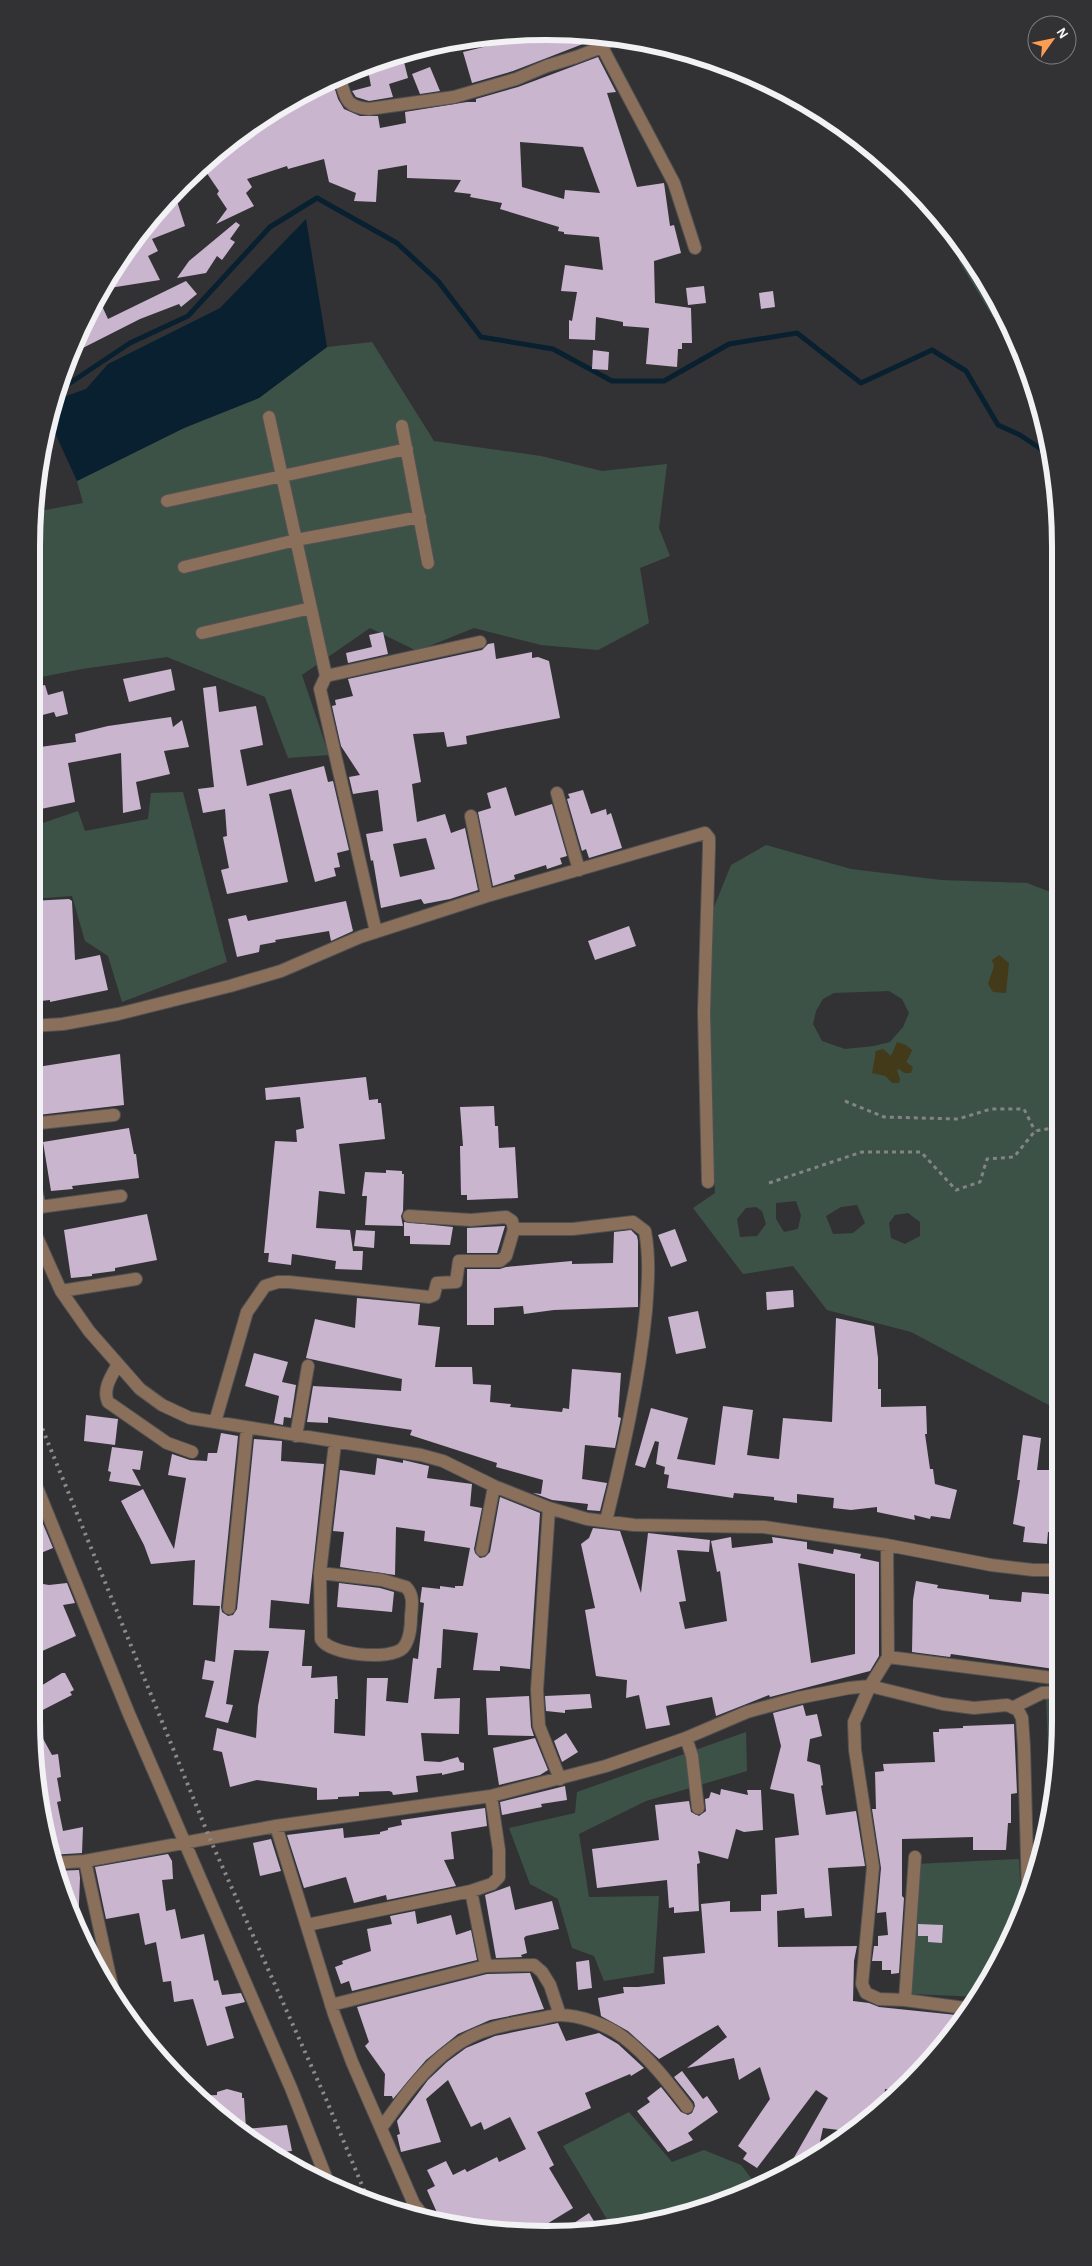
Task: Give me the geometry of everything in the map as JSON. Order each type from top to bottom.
[{"type":"street","points":[[341,84],[347,102],[356,108],[454,97],[516,79],[604,43]]},
{"type":"street","points":[[608,44],[674,183],[694,248]]},
{"type":"street","points":[[269,418],[326,676],[320,689],[376,932]]},
{"type":"street","points":[[402,426],[428,563]]},
{"type":"street","points":[[167,501],[407,449]]},
{"type":"street","points":[[184,567],[296,540],[420,517]]},
{"type":"street","points":[[202,633],[311,608]]},
{"type":"street","points":[[326,676],[480,642]]},
{"type":"street","points":[[557,793],[579,870]]},
{"type":"street","points":[[471,816],[487,896]]},
{"type":"street","points":[[40,1025],[63,1024],[118,1014],[230,986],[281,971],[376,932],[487,896],[696,834],[706,833],[710,848],[704,1012],[708,1182]]},
{"type":"street","points":[[40,1123],[114,1114]]},
{"type":"street","points":[[40,1206],[121,1196]]},
{"type":"street","points":[[215,1422],[247,1312],[265,1286],[278,1282],[288,1282],[429,1297],[434,1295],[437,1283],[456,1282],[459,1261],[500,1261],[504,1259],[514,1229],[512,1221],[506,1217],[471,1220],[409,1216]]},
{"type":"street","points":[[514,1229],[573,1229],[632,1222],[645,1231],[648,1246],[648,1287],[643,1339],[627,1430],[606,1521]]},
{"type":"street","points":[[40,1243],[61,1291],[89,1331],[140,1390],[151,1399],[190,1418],[335,1443],[421,1455],[443,1461],[494,1486],[549,1508],[587,1519],[634,1525],[764,1527],[887,1545],[991,1565],[1033,1570],[1052,1570]]},
{"type":"street","points":[[61,1291],[136,1278]]},
{"type":"street","points":[[118,1364],[106,1388],[108,1402],[167,1443],[192,1452]]},
{"type":"street","points":[[296,1436],[308,1366]]},
{"type":"street","points":[[229,1608],[247,1428]]},
{"type":"street","points":[[320,1573],[382,1580],[406,1587],[412,1597],[410,1627],[407,1642],[403,1648],[390,1655],[343,1652],[323,1643],[320,1633],[320,1573],[335,1443]]},
{"type":"street","points":[[482,1550],[494,1486]]},
{"type":"street","points":[[40,1495],[129,1714],[291,2088],[325,2175]]},
{"type":"street","points":[[549,1508],[537,1690],[539,1726],[560,1779]]},
{"type":"street","points":[[887,1545],[888,1657],[870,1686],[854,1722],[855,1750],[873,1867],[862,1984],[866,1993],[880,2000],[905,2000],[962,2008]]},
{"type":"street","points":[[888,1657],[1052,1678]]},
{"type":"street","points":[[61,1862],[85,1860],[276,1826],[491,1796],[560,1779],[686,1738],[746,1712],[806,1697],[870,1686],[951,1705],[974,1708],[1007,1705],[1014,1707],[1022,1718],[1027,1875]]},
{"type":"street","points":[[1014,1707],[1042,1694],[1052,1693]]},
{"type":"street","points":[[686,1738],[692,1756],[698,1808]]},
{"type":"street","points":[[306,1926],[471,1891],[496,1881],[500,1877],[500,1850],[491,1796]]},
{"type":"street","points":[[276,1826],[331,2005],[352,2062],[414,2204],[419,2210]]},
{"type":"street","points":[[905,2000],[915,1857]]},
{"type":"street","points":[[85,1860],[110,1976]]},
{"type":"street","points":[[471,1891],[486,1966]]},
{"type":"street","points":[[331,2005],[486,1966],[534,1965],[542,1972],[550,1985],[560,2015]]},
{"type":"street","points":[[382,2127],[425,2072],[452,2048],[483,2031],[560,2015],[587,2020],[605,2026],[623,2037],[662,2076],[687,2107]]},
{"type":"path","points":[[845,1101],[884,1118],[958,1119],[990,1109],[1024,1109],[1035,1131]]},
{"type":"path","points":[[769,1182],[862,1152],[921,1152],[956,1190],[980,1182],[987,1159],[1014,1157],[1035,1131],[1052,1128]]},
{"type":"green space","points":[[959,254],[998,319],[993,317],[959,261]]},
{"type":"green space","points":[[372,342],[434,441],[541,456],[602,471],[667,464],[659,528],[670,556],[640,568],[649,623],[598,650],[541,645],[474,628],[417,651],[370,628],[302,675],[329,755],[288,758],[265,697],[167,657],[82,669],[40,677],[41,511],[83,503],[77,481],[184,428],[259,398],[327,347]]},
{"type":"green space","points":[[183,792],[227,962],[122,1002],[108,956],[85,941],[72,896],[40,898],[40,824],[78,811],[85,831],[148,819],[151,793]]},
{"type":"green space","points":[[766,845],[851,869],[941,880],[1027,883],[1052,893],[1052,1407],[911,1332],[827,1310],[793,1266],[743,1274],[693,1208],[715,1193],[710,1063],[712,912],[731,865]],"holes":[[[889,991],[902,999],[909,1013],[903,1027],[890,1042],[845,1049],[822,1041],[813,1024],[816,1011],[823,999],[834,993]],[[912,1050],[906,1062],[896,1070],[893,1083],[880,1068],[876,1060],[876,1051],[891,1056]],[[796,1201],[801,1215],[798,1229],[784,1232],[776,1219],[776,1203]],[[857,1205],[865,1223],[853,1233],[833,1234],[826,1216],[841,1207]],[[756,1207],[762,1211],[766,1224],[757,1236],[740,1237],[737,1219],[746,1208]],[[908,1213],[920,1222],[920,1236],[905,1244],[891,1238],[889,1223],[895,1215]]]},
{"type":"green space","points":[[1046,1696],[1052,1696],[1049,1773]]},
{"type":"green space","points":[[746,1732],[747,1771],[646,1801],[579,1834],[589,1897],[659,1896],[654,1973],[604,1981],[594,1956],[572,1948],[558,1899],[530,1884],[509,1828],[575,1813],[577,1792]]},
{"type":"green space","points":[[1019,1859],[1021,1894],[1000,1944],[970,1997],[912,1994],[915,1864]]},
{"type":"green space","points":[[629,2112],[672,2162],[704,2150],[741,2165],[753,2181],[709,2199],[677,2209],[607,2222],[608,2221],[563,2146]]},
{"type":"sand","points":[[999,955],[1009,963],[1006,993],[993,992],[988,984],[994,966],[992,960]]},
{"type":"sand","points":[[897,1042],[906,1045],[912,1050],[906,1062],[913,1067],[911,1073],[897,1070],[900,1079],[899,1083],[893,1083],[885,1076],[872,1073],[876,1051],[883,1049],[891,1056]]},
{"type":"water","points":[[306,219],[327,347],[259,398],[184,428],[77,481],[54,430],[63,397],[86,389],[108,364],[220,308]]},
{"type":"building","points":[[546,40],[588,42],[513,71],[472,83],[463,52],[513,41]]},
{"type":"building","points":[[598,57],[616,92],[607,93],[637,187],[664,183],[670,226],[674,225],[681,253],[654,261],[655,303],[691,308],[692,343],[682,343],[682,349],[678,349],[677,367],[646,364],[649,328],[623,326],[623,322],[596,317],[595,340],[569,339],[569,320],[572,321],[577,292],[561,291],[565,265],[603,270],[599,237],[564,234],[564,232],[558,231],[559,227],[500,209],[502,203],[470,197],[471,194],[454,192],[461,180],[407,178],[407,165],[378,170],[376,202],[354,201],[356,193],[329,182],[324,159],[288,169],[287,166],[247,179],[252,187],[246,193],[254,206],[216,224],[227,209],[217,194],[219,191],[206,172],[265,125],[322,92],[334,87],[344,109],[360,116],[378,116],[380,128],[406,123],[405,112],[476,102],[476,99],[518,87]],"holes":[[[520,142],[583,147],[600,193],[565,190],[564,199],[522,187]]]},
{"type":"building","points":[[404,61],[408,78],[389,84],[393,97],[369,101],[356,97],[352,91],[371,86],[368,73]]},
{"type":"building","points":[[430,67],[440,91],[420,94],[412,74]]},
{"type":"building","points":[[177,200],[185,226],[152,239],[158,251],[148,256],[160,280],[111,288],[145,238]]},
{"type":"building","points":[[236,222],[240,225],[230,239],[235,242],[222,260],[217,256],[206,273],[177,278],[189,261]]},
{"type":"building","points":[[186,281],[197,294],[181,307],[179,304],[140,319],[80,349],[102,305],[108,319]]},
{"type":"building","points":[[704,286],[706,303],[688,305],[686,288]]},
{"type":"building","points":[[773,291],[775,307],[761,309],[759,293]]},
{"type":"building","points":[[593,350],[609,352],[608,370],[592,369]]},
{"type":"building","points":[[383,632],[388,654],[348,663],[346,653],[372,647],[369,635]]},
{"type":"building","points":[[494,643],[496,659],[532,652],[532,658],[538,657],[549,661],[560,718],[466,736],[467,744],[447,747],[444,732],[413,734],[421,782],[412,784],[417,822],[445,814],[451,833],[465,828],[478,890],[450,899],[424,904],[421,899],[381,908],[373,860],[371,861],[366,834],[383,831],[378,790],[353,794],[349,777],[360,775],[341,746],[332,706],[336,705],[335,700],[353,696],[348,679],[482,650],[488,644]],"holes":[[[426,838],[435,869],[400,877],[393,844]]]},
{"type":"building","points":[[171,669],[175,690],[129,702],[123,679]]},
{"type":"building","points":[[45,685],[48,695],[63,691],[68,714],[56,717],[54,712],[40,716],[40,686]]},
{"type":"building","points":[[216,686],[219,712],[256,706],[263,745],[240,750],[247,786],[324,766],[328,782],[333,781],[349,850],[337,853],[340,867],[334,868],[336,876],[315,882],[291,789],[269,794],[288,882],[227,894],[221,870],[229,868],[223,837],[227,836],[225,809],[203,813],[198,789],[214,787],[203,688]]},
{"type":"building","points":[[171,717],[173,727],[182,720],[189,747],[164,751],[170,774],[136,782],[141,809],[123,813],[121,753],[68,763],[75,802],[40,809],[40,747],[76,742],[75,734],[108,726]]},
{"type":"building","points":[[506,787],[515,816],[552,804],[567,856],[560,858],[562,864],[547,869],[546,865],[514,875],[515,879],[493,886],[478,812],[491,808],[487,793]]},
{"type":"building","points":[[583,790],[591,814],[606,809],[607,815],[611,813],[622,848],[589,858],[586,849],[582,851],[567,799],[570,798],[568,794]]},
{"type":"building","points":[[69,899],[72,901],[75,960],[100,955],[108,990],[50,1002],[50,1000],[40,1001],[40,901]]},
{"type":"building","points":[[346,901],[353,931],[331,941],[329,931],[275,940],[276,942],[260,945],[259,952],[237,957],[228,919],[246,915],[248,921]]},
{"type":"building","points":[[629,926],[636,946],[595,960],[588,941]]},
{"type":"building","points":[[120,1054],[124,1105],[40,1115],[40,1067]]},
{"type":"building","points":[[366,1077],[369,1100],[378,1099],[378,1103],[381,1103],[385,1139],[339,1144],[345,1194],[319,1191],[316,1228],[350,1230],[353,1251],[363,1251],[362,1270],[335,1269],[336,1261],[292,1254],[291,1265],[268,1262],[269,1253],[264,1253],[275,1141],[297,1142],[296,1130],[304,1128],[300,1097],[266,1100],[265,1088]]},
{"type":"building","points":[[494,1106],[495,1126],[498,1126],[499,1148],[515,1147],[518,1198],[467,1200],[467,1195],[461,1195],[460,1146],[463,1146],[460,1107]]},
{"type":"building","points":[[129,1128],[134,1154],[136,1154],[139,1178],[72,1186],[73,1189],[51,1191],[43,1142]]},
{"type":"building","points":[[386,1170],[402,1171],[402,1174],[404,1174],[403,1211],[401,1216],[403,1226],[365,1225],[367,1196],[362,1196],[365,1172],[386,1173]]},
{"type":"building","points":[[147,1214],[157,1260],[115,1268],[115,1271],[92,1274],[92,1276],[71,1278],[64,1230]]},
{"type":"building","points":[[404,1222],[453,1227],[450,1245],[410,1244],[410,1236],[404,1236]]},
{"type":"building","points":[[505,1226],[497,1253],[467,1253],[467,1228]]},
{"type":"building","points":[[675,1229],[687,1261],[671,1267],[658,1235]]},
{"type":"building","points":[[356,1230],[375,1231],[374,1248],[354,1246]]},
{"type":"building","points":[[631,1230],[637,1236],[638,1241],[638,1307],[554,1310],[524,1314],[523,1306],[494,1308],[494,1325],[467,1325],[467,1269],[500,1269],[572,1261],[572,1264],[613,1263],[614,1232]]},
{"type":"building","points":[[793,1290],[794,1307],[767,1310],[766,1292]]},
{"type":"building","points":[[357,1298],[420,1304],[418,1325],[440,1327],[435,1367],[472,1367],[473,1384],[491,1385],[490,1402],[511,1404],[510,1407],[562,1412],[563,1408],[569,1409],[572,1369],[621,1373],[618,1417],[621,1418],[615,1448],[585,1445],[582,1479],[607,1483],[600,1511],[587,1510],[588,1504],[552,1500],[533,1493],[541,1494],[543,1480],[496,1467],[497,1463],[410,1435],[412,1430],[328,1417],[328,1423],[307,1422],[313,1386],[401,1391],[402,1379],[306,1358],[315,1319],[355,1328]]},
{"type":"building","points":[[698,1311],[706,1348],[676,1354],[668,1317]]},
{"type":"building","points":[[836,1318],[874,1326],[878,1358],[878,1389],[881,1389],[881,1407],[926,1406],[927,1434],[925,1434],[930,1469],[933,1469],[935,1484],[957,1490],[950,1519],[931,1516],[930,1519],[914,1515],[915,1520],[877,1512],[877,1507],[851,1510],[833,1508],[834,1498],[797,1494],[797,1503],[774,1500],[774,1497],[734,1493],[733,1498],[667,1488],[669,1475],[664,1474],[665,1467],[656,1464],[659,1442],[655,1441],[645,1468],[635,1465],[651,1408],[688,1418],[677,1459],[715,1465],[723,1406],[753,1410],[747,1455],[779,1459],[783,1418],[832,1422]]},
{"type":"building","points":[[254,1353],[288,1362],[282,1382],[296,1385],[291,1418],[284,1417],[283,1425],[274,1423],[279,1396],[245,1386]]},
{"type":"building","points":[[86,1415],[118,1419],[115,1445],[84,1441]]},
{"type":"building","points":[[221,1433],[238,1436],[221,1607],[222,1612],[228,1616],[233,1615],[237,1609],[254,1439],[282,1441],[281,1461],[324,1464],[309,1604],[271,1600],[269,1628],[305,1630],[302,1666],[312,1666],[311,1678],[337,1676],[338,1699],[335,1699],[334,1733],[365,1736],[367,1678],[388,1678],[386,1701],[408,1703],[413,1658],[418,1659],[424,1603],[420,1602],[422,1587],[440,1589],[440,1586],[455,1588],[455,1586],[463,1586],[470,1548],[424,1541],[425,1531],[396,1527],[395,1575],[340,1567],[344,1532],[333,1531],[340,1470],[375,1475],[377,1458],[403,1463],[403,1460],[429,1466],[427,1478],[472,1484],[470,1506],[482,1508],[474,1549],[480,1558],[485,1557],[490,1552],[500,1497],[540,1513],[530,1669],[500,1666],[500,1671],[473,1670],[478,1633],[443,1629],[441,1668],[437,1668],[434,1699],[460,1698],[459,1734],[421,1733],[424,1761],[440,1762],[458,1757],[460,1762],[464,1763],[464,1770],[442,1775],[442,1773],[416,1776],[418,1792],[393,1795],[389,1791],[359,1792],[359,1796],[338,1797],[338,1799],[317,1800],[317,1788],[257,1780],[230,1787],[222,1752],[213,1750],[217,1728],[256,1738],[258,1706],[269,1651],[234,1650],[226,1704],[233,1705],[228,1723],[205,1717],[214,1681],[202,1679],[205,1660],[215,1662],[220,1606],[193,1605],[195,1560],[151,1564],[144,1545],[121,1501],[143,1489],[174,1549],[186,1478],[168,1475],[172,1454],[190,1460],[207,1461],[208,1453],[217,1453]]},
{"type":"building","points":[[1023,1435],[1041,1438],[1037,1470],[1052,1470],[1052,1532],[1048,1532],[1047,1544],[1023,1542],[1025,1527],[1013,1524],[1020,1480],[1017,1480]]},
{"type":"building","points":[[112,1447],[143,1451],[140,1470],[132,1469],[141,1486],[109,1481],[111,1472],[108,1471]]},
{"type":"building","points":[[40,1517],[53,1548],[40,1553]]},
{"type":"building","points":[[593,1528],[620,1531],[641,1593],[648,1533],[710,1540],[709,1552],[677,1550],[686,1601],[679,1602],[685,1629],[727,1621],[720,1571],[717,1572],[711,1541],[731,1537],[732,1548],[773,1543],[772,1537],[807,1542],[807,1549],[833,1554],[834,1549],[861,1554],[860,1558],[879,1562],[879,1656],[870,1671],[770,1697],[769,1695],[716,1716],[712,1697],[666,1706],[670,1725],[646,1729],[639,1695],[626,1698],[627,1680],[596,1676],[585,1610],[595,1608],[581,1544],[589,1538]],"holes":[[[798,1563],[855,1574],[855,1654],[811,1663]]]},
{"type":"building","points":[[916,1581],[938,1585],[937,1588],[989,1595],[989,1599],[1021,1602],[1022,1592],[1052,1594],[1052,1669],[951,1654],[950,1657],[912,1652],[913,1600]]},
{"type":"building","points":[[67,1583],[75,1603],[63,1605],[76,1636],[40,1652],[40,1584],[49,1585]]},
{"type":"building","points":[[339,1583],[380,1588],[394,1592],[392,1612],[337,1607]]},
{"type":"building","points":[[65,1673],[74,1690],[70,1692],[72,1695],[40,1711],[40,1686]]},
{"type":"building","points":[[590,1694],[592,1708],[565,1710],[565,1713],[546,1711],[545,1696]]},
{"type":"building","points":[[529,1696],[531,1727],[534,1736],[488,1735],[486,1698]]},
{"type":"building","points":[[803,1705],[806,1716],[817,1714],[822,1736],[810,1739],[807,1761],[820,1765],[823,1785],[821,1786],[826,1815],[856,1811],[865,1866],[828,1868],[832,1916],[805,1918],[804,1908],[777,1911],[778,1947],[857,1946],[854,1961],[853,2001],[869,2003],[879,2007],[957,2015],[904,2078],[891,2090],[885,2089],[884,2096],[880,2100],[841,2130],[823,2128],[819,2146],[791,2162],[828,2098],[816,2090],[757,2168],[743,2159],[747,2153],[738,2146],[770,2099],[760,2067],[739,2080],[734,2058],[687,2068],[727,2037],[718,2025],[659,2059],[628,2031],[601,2016],[598,1998],[624,1993],[623,1987],[665,1984],[663,1957],[705,1953],[701,1904],[730,1901],[730,1912],[761,1911],[761,1895],[777,1894],[775,1838],[799,1835],[794,1794],[770,1789],[781,1746],[773,1713]]},
{"type":"building","points":[[1014,1724],[1017,1793],[1011,1794],[1011,1823],[1008,1823],[1006,1850],[973,1850],[973,1837],[902,1839],[902,1896],[904,1898],[899,1973],[891,1974],[891,1970],[882,1970],[882,1961],[872,1961],[874,1946],[878,1946],[878,1936],[888,1935],[886,1912],[877,1913],[881,1868],[872,1809],[876,1809],[875,1772],[884,1771],[883,1764],[935,1762],[933,1732],[939,1732],[939,1729]]},
{"type":"building","points":[[566,1733],[578,1752],[562,1762],[554,1741]]},
{"type":"building","points":[[40,1734],[52,1755],[58,1754],[61,1777],[57,1778],[61,1801],[57,1802],[63,1831],[83,1827],[82,1853],[58,1854],[44,1786]]},
{"type":"building","points":[[535,1738],[548,1770],[540,1775],[499,1785],[493,1748]]},
{"type":"building","points":[[565,1786],[567,1800],[541,1804],[542,1807],[502,1815],[500,1802]]},
{"type":"building","points":[[721,1789],[748,1795],[747,1790],[761,1790],[763,1830],[744,1832],[736,1829],[728,1859],[698,1851],[700,1863],[697,1864],[699,1911],[674,1913],[674,1907],[669,1908],[667,1880],[597,1888],[592,1849],[659,1840],[655,1805],[689,1801],[691,1812],[699,1816],[706,1811],[705,1799],[709,1798],[711,1792],[720,1795]]},
{"type":"building","points":[[485,1808],[487,1826],[451,1832],[454,1859],[444,1860],[456,1886],[387,1900],[386,1895],[354,1903],[346,1877],[304,1888],[287,1835],[343,1828],[344,1838],[380,1834],[380,1832],[388,1830],[388,1828],[402,1825],[401,1820]]},
{"type":"building","points":[[271,1839],[281,1871],[260,1876],[253,1843]]},
{"type":"building","points":[[168,1854],[172,1861],[173,1879],[162,1880],[166,1911],[175,1909],[181,1939],[204,1934],[214,1981],[218,1980],[222,1995],[241,1993],[245,2002],[225,2007],[234,2038],[207,2046],[193,1999],[174,2002],[171,1981],[163,1982],[156,1942],[145,1945],[139,1913],[106,1919],[95,1867]]},
{"type":"building","points":[[79,1870],[79,1913],[67,1883],[63,1871]]},
{"type":"building","points":[[510,1886],[515,1910],[552,1901],[559,1929],[526,1936],[524,1938],[527,1953],[521,1955],[522,1957],[496,1958],[485,1895]]},
{"type":"building","points":[[415,1911],[417,1924],[451,1915],[456,1935],[471,1930],[477,1960],[352,1991],[349,1981],[341,1984],[335,1967],[343,1964],[342,1961],[371,1951],[367,1929],[392,1924],[390,1916]]},
{"type":"building","points":[[918,1924],[943,1925],[942,1943],[928,1942],[928,1936],[918,1936]]},
{"type":"building","points":[[589,1960],[592,1988],[578,1990],[576,1962]]},
{"type":"building","points":[[530,1973],[544,2009],[490,2020],[458,2034],[426,2060],[393,2099],[392,2096],[384,2096],[385,2074],[365,2046],[369,2042],[357,2007],[487,1974]]},
{"type":"building","points":[[558,2023],[566,2041],[599,2033],[618,2044],[644,2068],[631,2076],[630,2074],[585,2093],[591,2108],[537,2132],[554,2165],[549,2168],[573,2208],[544,2226],[480,2222],[438,2214],[427,2190],[435,2186],[427,2170],[446,2161],[453,2175],[465,2169],[467,2172],[497,2157],[499,2162],[526,2149],[510,2117],[484,2130],[481,2122],[471,2127],[448,2080],[426,2099],[441,2142],[401,2152],[397,2135],[400,2134],[397,2121],[428,2080],[447,2062],[466,2048],[495,2036]]},
{"type":"building","points":[[682,2071],[703,2099],[707,2096],[718,2112],[688,2133],[693,2140],[668,2152],[637,2111],[650,2102],[647,2098],[661,2087],[681,2112],[688,2115],[692,2113],[695,2106],[694,2102],[674,2077]]},
{"type":"building","points":[[227,2089],[242,2093],[246,2127],[207,2095],[217,2095],[217,2092]]},
{"type":"building","points":[[287,2125],[292,2151],[283,2152],[248,2129]]},
{"type":"building","points":[[589,2213],[595,2224],[575,2225],[574,2223]]},
{"type":"waterway","points":[[66,385],[130,343],[188,316],[270,227],[317,198],[397,243],[438,281],[481,337],[553,349],[612,381],[664,381],[729,344],[797,333],[861,383],[932,350],[966,371],[998,425],[1020,435],[1043,450]]},
{"type":"railway","points":[[40,1423],[210,1839],[326,2099],[365,2192]]}]
